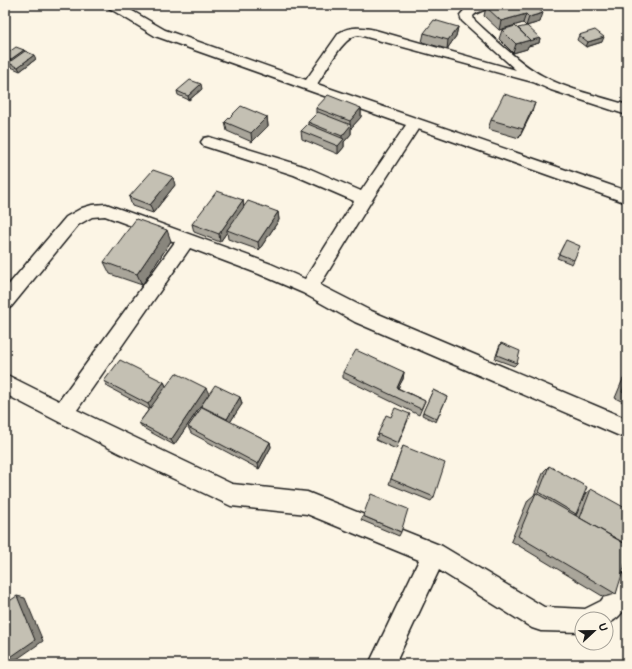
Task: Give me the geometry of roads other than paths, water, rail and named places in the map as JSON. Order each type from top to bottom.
[{"type":"street","points":[[113,5],[160,33],[341,98],[627,197]]},
{"type":"street","points":[[486,5],[472,10],[466,15],[468,21],[508,57],[537,79]]},
{"type":"street","points":[[308,86],[316,78],[343,36],[354,31],[370,33],[537,79],[627,110]]},
{"type":"street","points":[[309,288],[364,199],[415,123]]},
{"type":"street","points":[[209,142],[300,171],[364,199]]},
{"type":"street","points":[[5,302],[72,221],[84,213],[92,210],[106,210],[265,269],[309,288],[362,316],[627,429]]},
{"type":"street","points":[[63,413],[186,240]]},
{"type":"street","points":[[5,382],[20,392],[231,495],[307,503],[434,554],[541,618],[574,620]]},
{"type":"street","points":[[382,664],[434,554]]},
{"type":"street","points":[[608,611],[627,584]]}]
